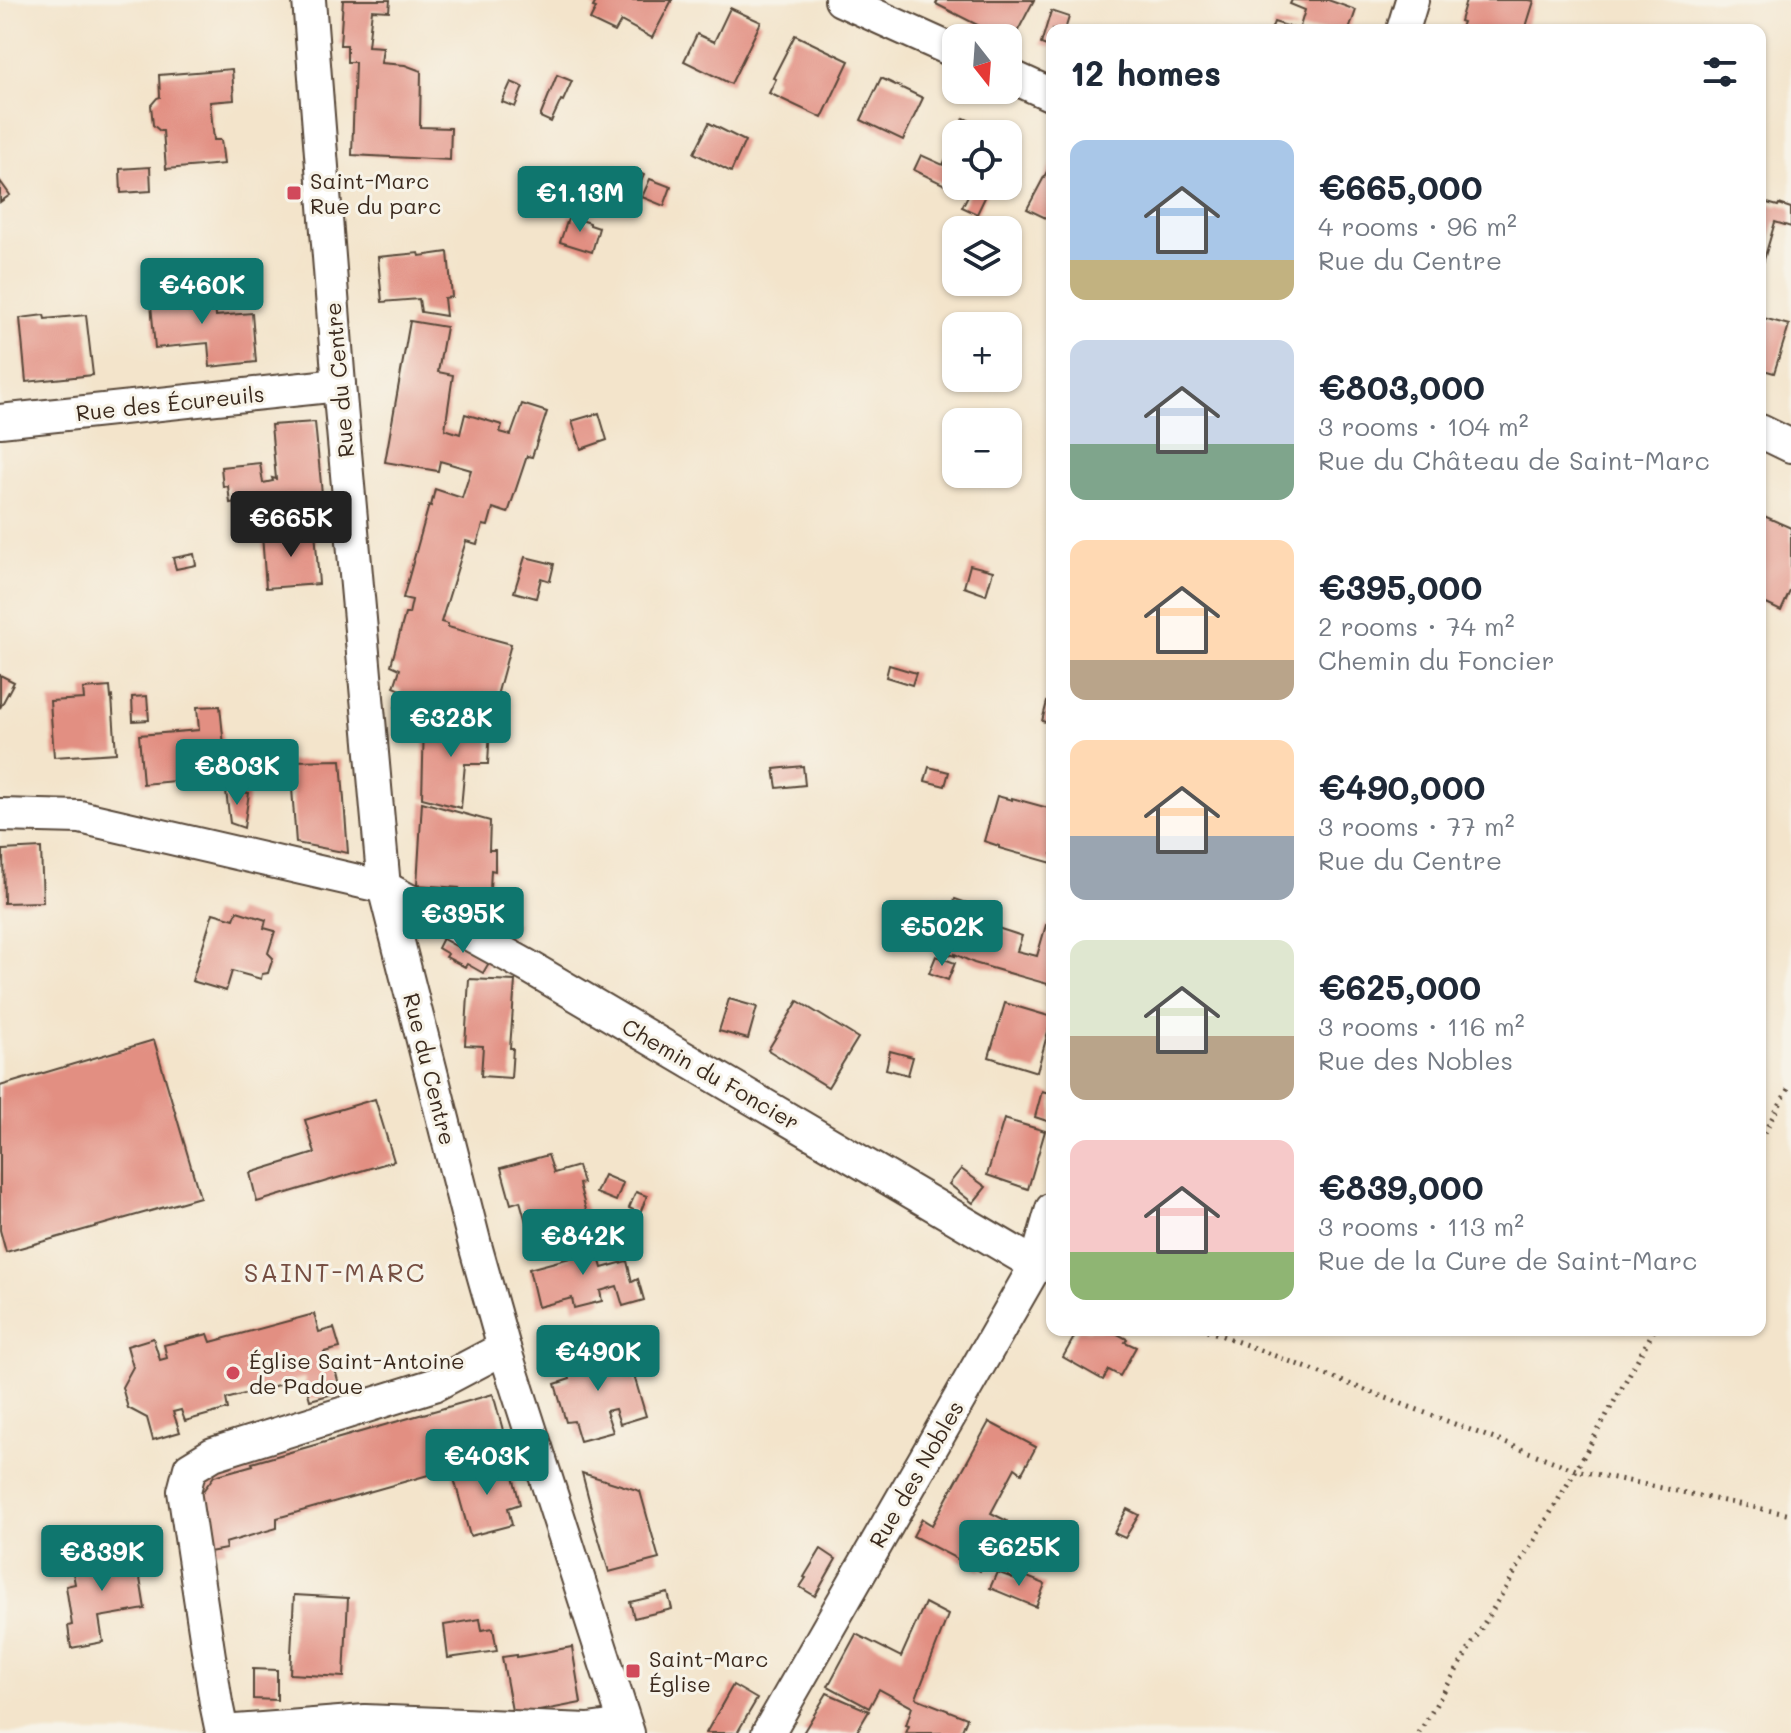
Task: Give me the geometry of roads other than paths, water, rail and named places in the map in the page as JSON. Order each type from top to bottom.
[{"type":"street","name":"Rue du Centre","points":[[309,0],[339,385],[384,887],[504,1348],[627,1729]]},
{"type":"street","points":[[841,0],[942,46]]},
{"type":"street","points":[[1405,24],[1412,0]]},
{"type":"street","points":[[1022,81],[1046,92]]},
{"type":"street","name":"Rue des Écureuils","points":[[0,421],[339,385]]},
{"type":"street","points":[[1766,434],[1791,446]]},
{"type":"street","name":"Chemin du Foncier","points":[[0,815],[80,817],[384,887],[531,968],[1036,1265]]},
{"type":"street","name":"Rue des Nobles","points":[[768,1733],[1036,1265],[1046,1230]]},
{"type":"street","points":[[504,1348],[434,1385],[213,1454],[190,1468],[184,1491],[222,1732],[365,1721],[627,1729]]},
{"type":"place","name":"Saint-Marc Rue du parc","points":[[294,193]]},
{"type":"place","name":"Église Saint-Antoine de Padoue","points":[[233,1373]]},
{"type":"place","name":"Saint-Marc Église","points":[[633,1671]]},
{"type":"district","name":"SAINT-MARC","points":[[335,1272]]}]
